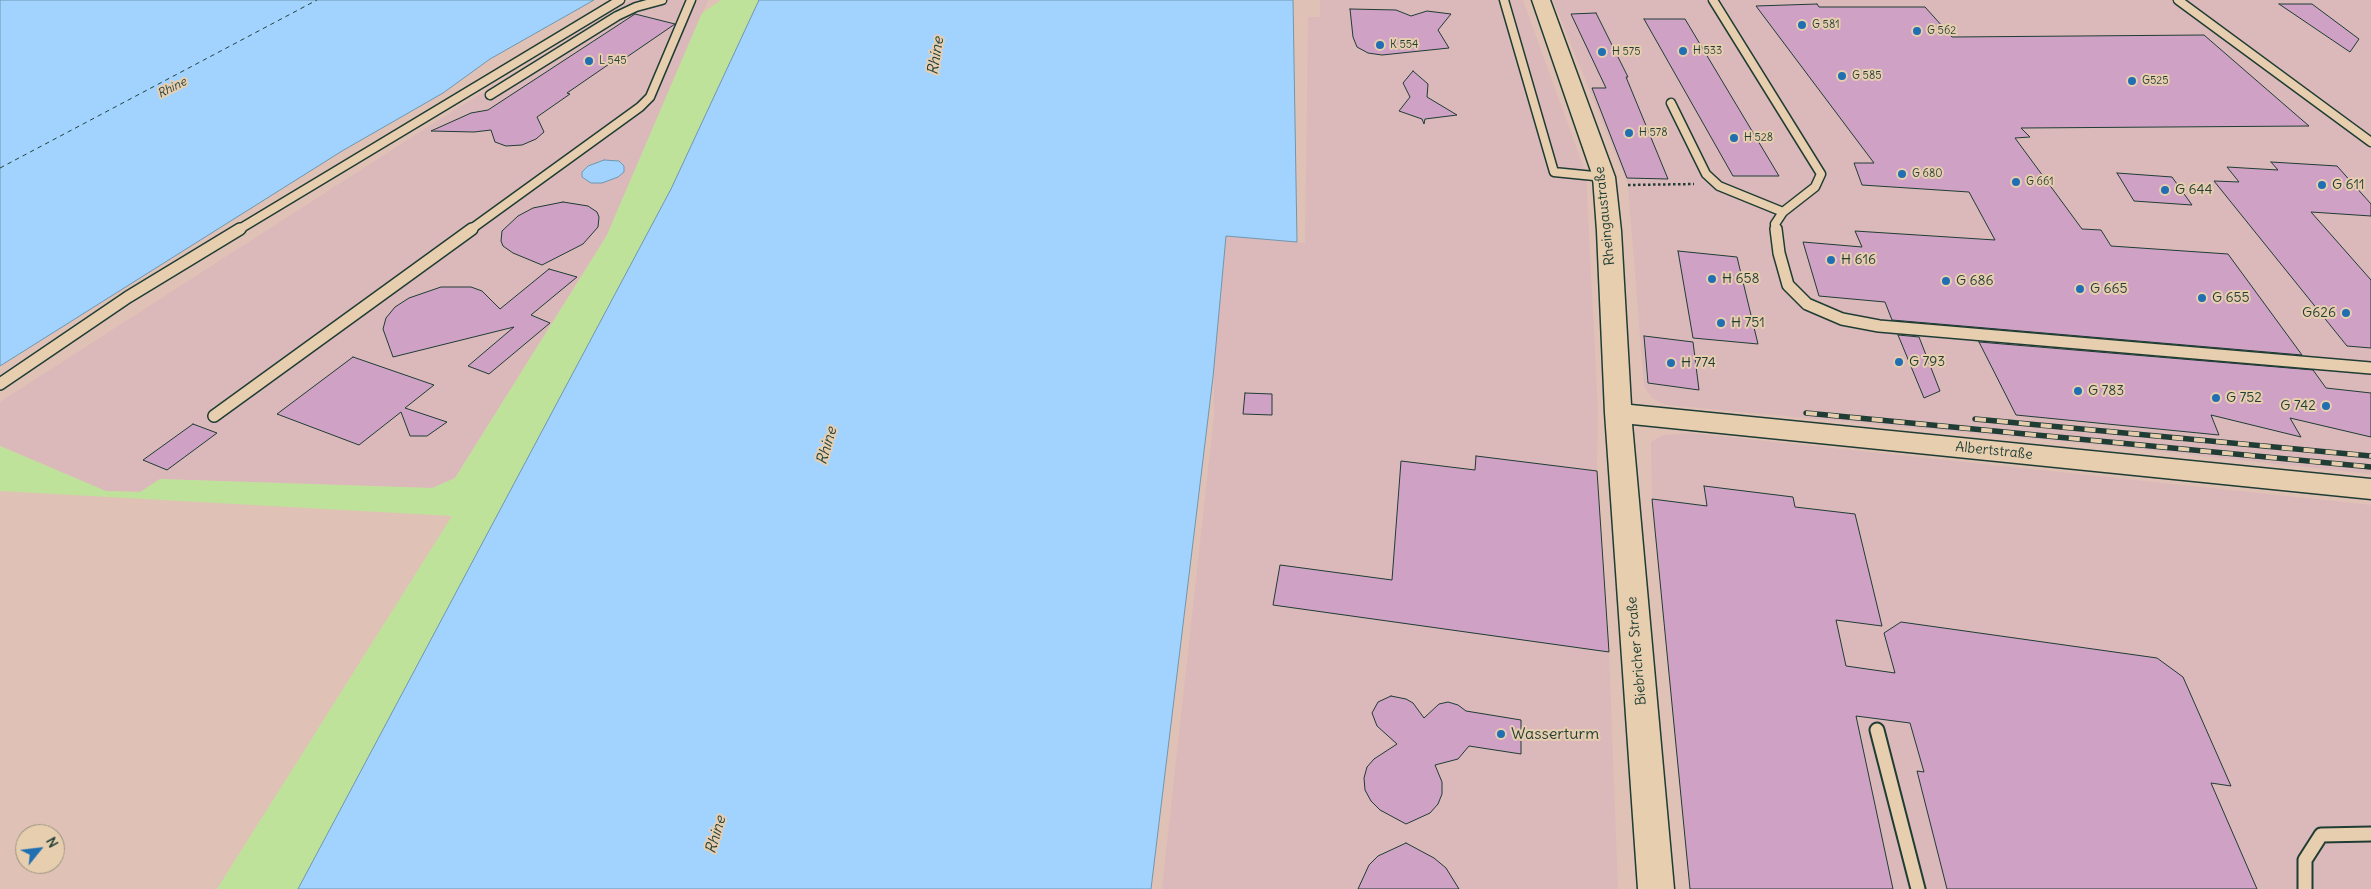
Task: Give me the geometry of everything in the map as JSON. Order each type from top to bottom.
[{"type":"street","name":"Rheingaustraße","points":[[1541,0],[1604,177],[1609,231],[1618,413]]},
{"type":"street","name":"Albertstraße","points":[[1618,413],[2371,489]]},
{"type":"street","name":"Biebricher Straße","points":[[1618,413],[1656,889]]},
{"type":"lane","points":[[0,384],[128,297],[620,0]]},
{"type":"lane","points":[[490,96],[617,16],[636,7],[662,0]]},
{"type":"lane","points":[[214,416],[640,107],[650,97],[656,87],[691,0]]},
{"type":"lane","points":[[1504,0],[1554,172],[1604,177]]},
{"type":"lane","points":[[1713,0],[1821,174],[1815,187],[1783,212],[1775,224],[1778,253],[1788,285],[1807,304],[1842,319],[1879,326],[2371,368]]},
{"type":"lane","points":[[2178,0],[2371,142]]},
{"type":"lane","points":[[1671,103],[1706,174],[1712,180],[1719,186],[1783,212]]},
{"type":"lane","points":[[1877,730],[1918,889]]},
{"type":"lane","points":[[2305,889],[2305,860],[2321,835],[2371,834]]},
{"type":"path","points":[[1628,185],[1684,185],[1712,180]]},
{"type":"shaded area","points":[[631,0],[708,0],[611,228],[455,478],[432,488],[160,479],[141,492],[106,491],[0,446],[0,402],[426,128]]},
{"type":"shaded area","points":[[1320,0],[1523,0],[1586,174],[1598,412],[1597,471],[1609,652],[1618,889],[1162,889],[1214,415],[1214,364],[1226,236],[1305,243],[1308,17],[1320,17]]},
{"type":"shaded area","points":[[1553,0],[2371,0],[2371,474],[2099,445],[1666,405],[1652,398],[1644,386],[1628,185]]},
{"type":"shaded area","points":[[1690,433],[2371,505],[2371,889],[1690,889],[1652,499],[1651,442],[1663,435]]},
{"type":"green space","points":[[721,0],[759,0],[671,189],[298,889],[217,889],[452,516],[0,491],[0,446],[106,491],[140,492],[160,479],[432,488],[455,478],[606,237],[702,13]]},
{"type":"water","name":"Rhine","points":[[0,0],[594,0],[490,59],[443,93],[342,151],[0,366]]},
{"type":"water","name":"Rhine","points":[[759,0],[1293,0],[1297,242],[1226,236],[1213,377],[1151,889],[298,889],[671,189]]},
{"type":"water","points":[[604,160],[619,161],[624,166],[624,172],[618,177],[602,183],[591,183],[582,177],[582,172],[588,166]]},
{"type":"building","points":[[1817,4],[1819,7],[1925,7],[1952,37],[2204,35],[2309,126],[2021,128],[2030,137],[2015,138],[2082,229],[2101,230],[2111,246],[2228,254],[2302,355],[1892,320],[1885,302],[1819,296],[1803,242],[1862,247],[1855,231],[1995,240],[1969,192],[1862,185],[1854,163],[1874,163],[1756,6]]},
{"type":"building","points":[[2279,4],[2312,4],[2359,39],[2350,52]]},
{"type":"building","points":[[1350,9],[1396,10],[1411,16],[1427,11],[1451,14],[1438,30],[1449,48],[1382,55],[1368,53],[1357,47],[1353,37]]},
{"type":"building","name":"H 578","points":[[1596,13],[1628,77],[1626,77],[1668,179],[1627,178],[1592,88],[1606,88],[1571,14]]},
{"type":"building","points":[[635,14],[675,24],[621,61],[615,60],[567,93],[570,94],[537,117],[544,132],[536,139],[522,145],[506,146],[495,142],[491,130],[474,132],[431,131],[471,113],[488,110]]},
{"type":"building","points":[[1644,19],[1685,19],[1779,176],[1733,176]]},
{"type":"building","points":[[1413,71],[1428,84],[1427,97],[1457,115],[1425,119],[1424,124],[1422,119],[1399,111],[1410,97],[1403,83]]},
{"type":"building","points":[[2271,162],[2337,166],[2371,204],[2371,216],[2311,212],[2371,280],[2371,348],[2347,346],[2214,181],[2239,182],[2227,167],[2278,170]]},
{"type":"building","name":"G 644","points":[[2117,173],[2172,177],[2192,205],[2134,201]]},
{"type":"building","points":[[563,202],[588,206],[597,212],[599,217],[598,227],[583,244],[542,265],[513,253],[503,246],[501,241],[502,231],[518,216],[533,208]]},
{"type":"building","points":[[1678,251],[1737,257],[1758,344],[1693,338]]},
{"type":"building","points":[[549,269],[577,277],[531,315],[550,323],[489,374],[468,366],[514,327],[393,357],[383,329],[386,318],[395,307],[409,298],[441,287],[471,287],[482,291],[500,309]]},
{"type":"building","points":[[1898,335],[1919,337],[1940,391],[1924,398]]},
{"type":"building","name":"H 774","points":[[1644,336],[1693,342],[1699,390],[1648,383]]},
{"type":"building","points":[[1979,342],[2313,370],[2326,388],[2371,393],[2371,437],[2290,418],[2301,437],[2211,415],[2219,435],[2016,415]]},
{"type":"building","points":[[353,357],[434,385],[405,408],[447,422],[427,436],[410,436],[401,412],[359,445],[277,414]]},
{"type":"building","points":[[1245,393],[1272,394],[1272,415],[1243,414]]},
{"type":"building","points":[[193,424],[217,433],[167,470],[143,460]]},
{"type":"building","points":[[1476,456],[1597,471],[1609,652],[1273,605],[1280,565],[1392,580],[1401,461],[1475,470]]},
{"type":"building","points":[[1704,486],[1793,497],[1795,507],[1855,514],[1882,626],[1836,620],[1846,666],[1895,673],[1884,633],[1901,622],[2157,658],[2183,677],[2231,786],[2211,783],[2257,889],[1947,889],[1917,771],[1924,772],[1910,723],[1856,716],[1893,889],[1690,889],[1652,499],[1707,506]]},
{"type":"building","points":[[1391,696],[1406,699],[1413,703],[1424,718],[1439,704],[1448,702],[1458,705],[1466,711],[1521,720],[1521,754],[1469,746],[1458,759],[1435,765],[1442,782],[1442,794],[1438,804],[1430,813],[1406,824],[1380,810],[1371,801],[1365,790],[1364,778],[1367,767],[1374,759],[1397,744],[1377,726],[1372,713],[1378,702]]},
{"type":"building","points":[[1406,843],[1434,858],[1446,868],[1459,889],[1358,889],[1369,865],[1378,856]]},
{"type":"ferry route","points":[[0,168],[317,0]]},
{"type":"railway","points":[[1806,413],[2371,467]]},
{"type":"railway","points":[[1975,419],[2371,456]]},
{"type":"place","name":"G 581","points":[[1802,25]]},
{"type":"place","name":"G 562","points":[[1917,31]]},
{"type":"place","name":"K 554","points":[[1380,45]]},
{"type":"place","name":"H 533","points":[[1683,51]]},
{"type":"place","name":"H 575","points":[[1602,52]]},
{"type":"place","name":"L 545","points":[[589,61]]},
{"type":"place","name":"G 585","points":[[1842,76]]},
{"type":"place","name":"G525","points":[[2132,81]]},
{"type":"place","name":"H 578","points":[[1629,133]]},
{"type":"place","name":"H 528","points":[[1734,138]]},
{"type":"place","name":"G 680","points":[[1902,174]]},
{"type":"place","name":"G 661","points":[[2016,182]]},
{"type":"place","name":"G 611","points":[[2322,185]]},
{"type":"place","name":"G 644","points":[[2165,190]]},
{"type":"place","name":"H 616","points":[[1831,260]]},
{"type":"place","name":"H 658","points":[[1712,279]]},
{"type":"place","name":"G 686","points":[[1946,281]]},
{"type":"place","name":"G 665","points":[[2080,289]]},
{"type":"place","name":"G 655","points":[[2202,298]]},
{"type":"place","name":"G626","points":[[2346,313]]},
{"type":"place","name":"H 751","points":[[1721,323]]},
{"type":"place","name":"G 793","points":[[1899,362]]},
{"type":"place","name":"H 774","points":[[1671,363]]},
{"type":"place","name":"G 783","points":[[2078,391]]},
{"type":"place","name":"G 752","points":[[2216,398]]},
{"type":"place","name":"G 742","points":[[2326,406]]},
{"type":"place","name":"Wasserturm","points":[[1501,734]]}]
